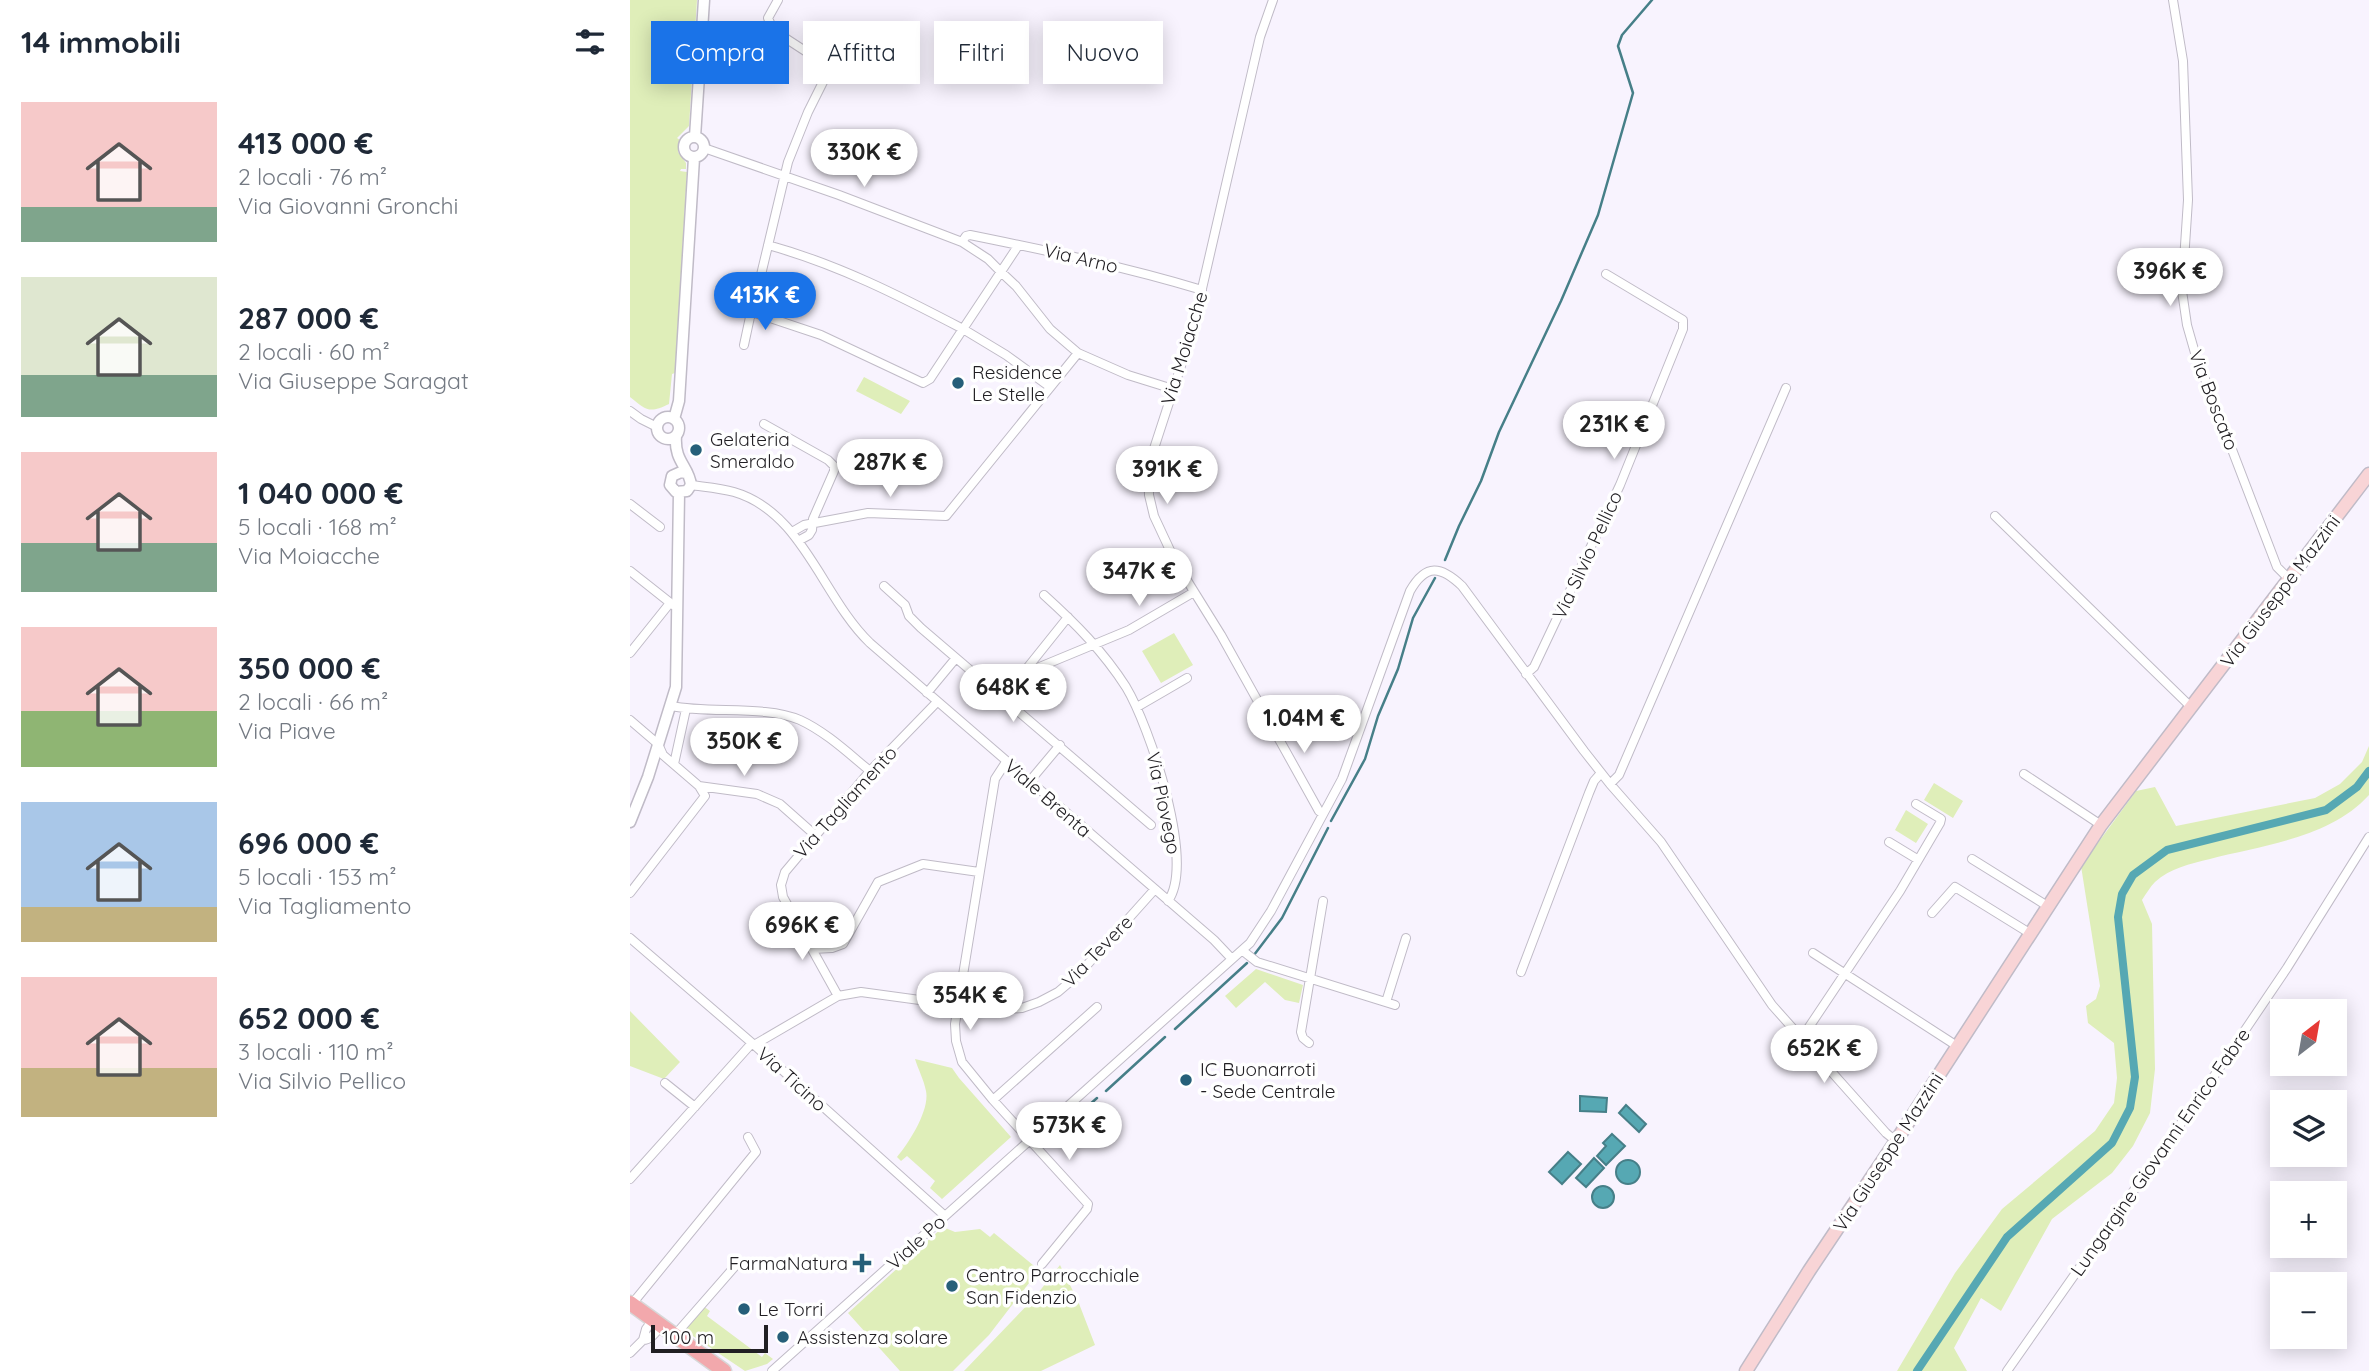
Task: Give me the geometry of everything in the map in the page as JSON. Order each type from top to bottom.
[{"type":"main road","name":"Via Giuseppe Mazzini","points":[[1746,1371],[2101,825],[2369,474]]},
{"type":"main road","points":[[631,1304],[724,1371]]},
{"type":"street","points":[[695,137],[704,0]]},
{"type":"street","points":[[778,0],[768,18],[769,24],[773,30],[822,62],[826,66],[827,74],[808,112],[784,176],[754,304],[758,314],[821,335],[925,382],[930,379],[1016,249]]},
{"type":"street","name":"Via Moiacche","points":[[1273,0],[1260,37],[1192,332],[1149,467],[1149,495],[1154,516],[1166,543],[1221,635],[1305,788],[1323,814]]},
{"type":"street","name":"Via Boscato","points":[[2173,0],[2183,61],[2188,200],[2182,291],[2186,325],[2277,567],[2289,579]]},
{"type":"street","points":[[695,137],[703,142],[704,148],[702,154],[694,158],[687,155],[683,149],[685,141],[695,137]]},
{"type":"street","points":[[704,148],[962,242],[988,259],[1016,286],[1050,329],[1078,353],[1128,376],[1172,390]]},
{"type":"street","points":[[674,419],[663,419],[660,432],[673,457],[670,485],[673,491],[679,493],[687,491],[691,485],[689,476],[677,457],[679,427],[674,419],[679,401],[694,158]]},
{"type":"street","name":"Via Arno","points":[[962,242],[970,235],[1019,244],[1145,273],[1202,290]]},
{"type":"street","points":[[768,245],[870,282],[919,305],[1006,355],[1050,387]]},
{"type":"street","name":"Via Silvio Pellico","points":[[1526,674],[1534,667],[1620,485],[1683,329],[1683,320],[1606,274]]},
{"type":"street","points":[[744,345],[750,317],[756,310]]},
{"type":"street","points":[[792,532],[804,525],[867,513],[946,516],[1078,353]]},
{"type":"street","points":[[1610,784],[1619,775],[1786,388]]},
{"type":"street","points":[[630,411],[667,439],[677,436]]},
{"type":"street","points":[[764,424],[834,466],[809,535],[798,541]]},
{"type":"street","points":[[672,476],[686,473]]},
{"type":"street","name":"Viale Brenta","points":[[691,485],[735,492],[777,515],[792,532],[854,628],[1214,940],[1232,960]]},
{"type":"street","points":[[630,821],[676,687],[674,606],[679,493]]},
{"type":"street","points":[[630,504],[660,527]]},
{"type":"street","points":[[1995,516],[2191,707]]},
{"type":"street","points":[[1323,814],[1342,779],[1409,590],[1424,572],[1441,570],[1462,586],[1601,773],[1661,842],[1751,976],[1801,1039],[1896,1141]]},
{"type":"street","points":[[630,571],[674,606]]},
{"type":"street","points":[[884,586],[905,605],[909,616],[956,658],[1152,825]]},
{"type":"street","points":[[1025,673],[1129,630],[1194,592]]},
{"type":"street","name":"Via Piovego","points":[[1044,595],[1095,645],[1114,670],[1137,707],[1147,731],[1163,783],[1177,852],[1176,875],[1172,896],[1168,901]]},
{"type":"street","points":[[630,653],[674,606]]},
{"type":"street","points":[[1004,697],[1068,617]]},
{"type":"street","points":[[927,693],[956,658]]},
{"type":"street","points":[[1137,707],[1188,678]]},
{"type":"street","name":"Via Tagliamento","points":[[838,996],[783,897],[781,885],[785,872],[870,771],[937,702]]},
{"type":"street","points":[[671,706],[775,714],[798,719],[821,732],[870,771]]},
{"type":"street","points":[[674,764],[687,709]]},
{"type":"street","points":[[630,720],[658,744],[663,755],[699,786],[705,796],[630,892]]},
{"type":"street","points":[[1029,782],[1060,745]]},
{"type":"street","points":[[1006,762],[995,779],[955,1024],[956,1041],[961,1058],[993,1100],[1088,1204],[1087,1209],[1042,1264]]},
{"type":"street","points":[[1521,972],[1589,793],[1601,773]]},
{"type":"street","points":[[2024,774],[2101,825]]},
{"type":"street","points":[[699,786],[757,794],[780,804],[815,835]]},
{"type":"street","name":"Via Moiacche","points":[[1305,788],[1328,803]]},
{"type":"street","points":[[1801,1039],[1900,891],[1941,819],[1916,804]]},
{"type":"street","name":"Viale Po","points":[[772,1371],[1243,951],[1271,911],[1323,814]]},
{"type":"street","name":"Lungargine Giovanni Enrico Fabre","points":[[2007,1371],[2220,1068],[2369,837]]},
{"type":"street","points":[[1889,842],[1917,859]]},
{"type":"street","name":"Lungargine Giovanni Enrico Fabre","points":[[2355,859],[2369,850]]},
{"type":"street","points":[[1972,859],[2049,907]]},
{"type":"street","points":[[812,949],[832,948],[843,944],[878,882],[923,864],[979,872]]},
{"type":"street","points":[[1932,913],[1955,887],[2031,934]]},
{"type":"street","name":"Via Tevere","points":[[630,1179],[753,1044],[838,996],[861,992],[958,1007],[993,1010],[1022,1008],[1058,992],[1078,975],[1155,889]]},
{"type":"street","points":[[1309,1043],[1301,1032],[1323,901]]},
{"type":"street","points":[[1386,1002],[1406,938]]},
{"type":"street","name":"Via Ticino","points":[[630,953],[633,941],[945,1216]]},
{"type":"street","points":[[1243,951],[1257,962],[1395,1005]]},
{"type":"street","points":[[1814,953],[1957,1046]]},
{"type":"street","points":[[993,1100],[1097,1007]]},
{"type":"street","points":[[665,1083],[695,1107]]},
{"type":"street","points":[[631,1304],[757,1152],[748,1137]]},
{"type":"street","points":[[675,1335],[737,1264]]},
{"type":"street","points":[[630,1353],[643,1340],[646,1329],[657,1323]]},
{"type":"green space","points":[[630,0],[697,0],[696,21],[651,21],[651,84],[692,84],[689,126],[677,138],[680,140],[678,152],[686,163],[686,169],[680,171],[687,172],[675,373],[672,374],[669,404],[652,410],[644,408],[630,397]]},
{"type":"green space","points":[[864,377],[910,401],[901,414],[856,391]]},
{"type":"green space","points":[[1174,633],[1193,665],[1161,683],[1142,651]]},
{"type":"green space","points":[[2369,746],[2369,795],[2353,810],[2295,838],[2181,867],[2167,873],[2151,886],[2142,900],[2152,924],[2155,1069],[2150,1113],[2133,1146],[2112,1173],[2052,1219],[2001,1311],[1981,1298],[1954,1348],[1967,1371],[1897,1371],[1955,1273],[2002,1209],[2095,1131],[2114,1103],[2117,1078],[2114,1043],[2088,1023],[2086,1006],[2096,999],[2100,986],[2081,866],[2136,791],[2155,787],[2176,826],[2315,798],[2340,784],[2362,762]]},
{"type":"green space","points":[[1934,783],[1963,801],[1953,818],[1924,800]]},
{"type":"green space","points":[[1906,810],[1928,824],[1916,843],[1895,830]]},
{"type":"green space","points":[[1256,969],[1303,985],[1299,1003],[1285,1000],[1265,982],[1236,1008],[1225,996]]},
{"type":"green space","points":[[630,1011],[680,1062],[664,1079],[630,1066]]},
{"type":"green space","points":[[915,1059],[952,1068],[1011,1137],[942,1199],[930,1188],[935,1181],[907,1156],[901,1161],[897,1157],[913,1135],[925,1107],[926,1091]]},
{"type":"green space","name":"Centro Parrocchiale San Fidenzio","points":[[943,1227],[955,1232],[980,1229],[990,1237],[994,1233],[1039,1270],[989,1335],[953,1371],[900,1371],[848,1313]]},
{"type":"green space","points":[[1060,1265],[1095,1345],[1041,1371],[964,1371],[1035,1297]]},
{"type":"green space","points":[[703,1306],[710,1311],[707,1316],[762,1357],[765,1353],[773,1359],[767,1364],[745,1371],[684,1330]]},
{"type":"water","points":[[1580,1096],[1607,1098],[1606,1112],[1580,1111]]},
{"type":"water","points":[[1626,1105],[1646,1124],[1639,1132],[1619,1113]]},
{"type":"water","points":[[1612,1134],[1625,1146],[1606,1165],[1597,1156],[1606,1146],[1603,1143]]},
{"type":"water","points":[[1568,1152],[1581,1164],[1562,1184],[1549,1172]]},
{"type":"water","points":[[1594,1158],[1604,1168],[1586,1187],[1576,1178]]},
{"type":"water","points":[[1628,1160],[1637,1163],[1640,1172],[1637,1181],[1628,1184],[1619,1181],[1616,1172],[1619,1163]]},
{"type":"water","points":[[1603,1186],[1611,1189],[1614,1197],[1611,1205],[1603,1208],[1595,1205],[1592,1197],[1595,1189]]},
{"type":"waterway","points":[[1445,560],[1481,481],[1499,432],[1598,215],[1633,93],[1618,46],[1622,35],[1652,0]]},
{"type":"waterway","points":[[1331,821],[1365,759],[1378,716],[1398,669],[1413,618],[1435,578]]},
{"type":"waterway","points":[[1917,1371],[2007,1237],[2112,1143],[2130,1108],[2135,1077],[2118,917],[2122,894],[2133,875],[2167,850],[2326,810],[2357,787],[2369,771]]},
{"type":"waterway","points":[[1254,955],[1282,918],[1328,828]]},
{"type":"waterway","points":[[1175,1029],[1247,963]]},
{"type":"waterway","points":[[1106,1091],[1165,1037]]},
{"type":"waterway","points":[[1047,1143],[1097,1098]]},
{"type":"place","name":"Residence Le Stelle","points":[[958,383]]},
{"type":"place","name":"Gelateria Smeraldo","points":[[696,450]]},
{"type":"place","name":"IC Buonarroti - Sede Centrale","points":[[1186,1080]]},
{"type":"place","name":"FarmaNatura","points":[[862,1263]]},
{"type":"place","name":"Centro Parrocchiale San Fidenzio","points":[[952,1286]]},
{"type":"place","name":"Le Torri","points":[[744,1309]]},
{"type":"place","name":"Assistenza solare","points":[[783,1337]]}]
